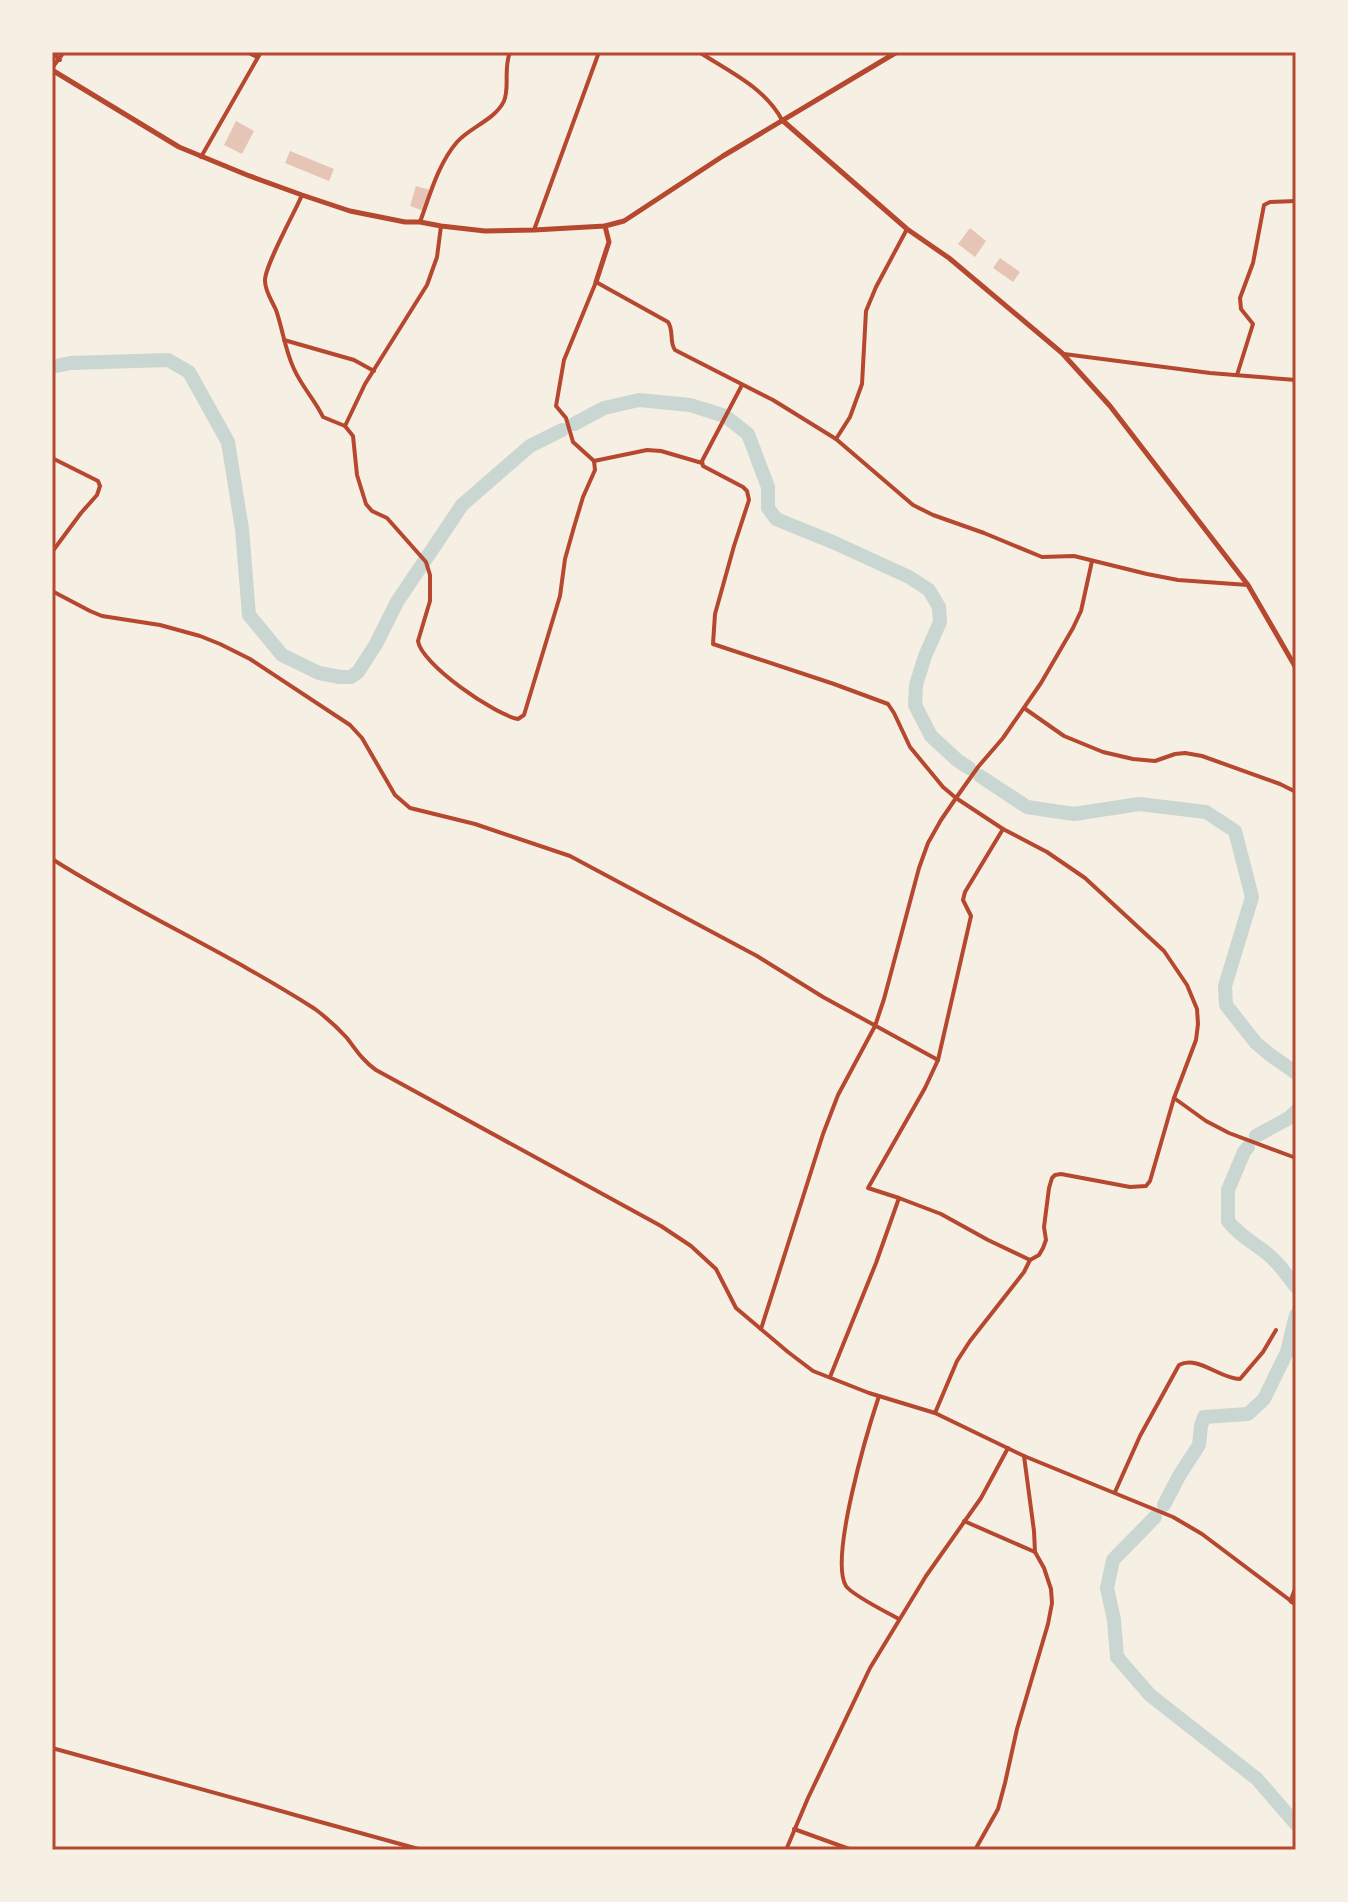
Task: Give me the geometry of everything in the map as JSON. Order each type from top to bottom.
[{"type":"street","points":[[52,52],[60,60]]},
{"type":"street","points":[[64,52],[52,69],[179,147],[201,157],[350,211],[405,222],[485,231],[605,226],[624,221],[723,156],[897,52]]},
{"type":"street","points":[[201,157],[259,55],[247,52]]},
{"type":"street","points":[[420,222],[445,158],[459,139],[498,110],[505,99],[505,70],[510,52]]},
{"type":"street","points":[[534,230],[599,52]]},
{"type":"street","points":[[699,52],[756,88],[775,107],[782,120],[907,229],[949,258],[1062,353],[1110,406],[1248,585],[1296,668]]},
{"type":"street","points":[[302,195],[264,279],[292,367],[323,417],[345,426],[353,436],[357,475],[366,504],[372,511],[387,518],[426,562],[430,575],[430,601],[419,647],[431,663],[480,702],[515,719],[524,715],[560,596],[565,559],[583,497],[595,470],[594,461],[573,442],[566,418],[556,406],[564,360],[609,242],[605,226]]},
{"type":"street","points":[[1237,375],[1253,324],[1241,309],[1240,298],[1253,263],[1264,205],[1267,202],[1296,201]]},
{"type":"street","points":[[345,426],[365,384],[427,285],[437,257],[441,226]]},
{"type":"street","points":[[836,439],[850,417],[862,384],[866,311],[907,229]]},
{"type":"street","points":[[596,282],[668,322],[675,350],[773,400],[836,439],[913,505],[933,515],[1042,557],[1074,556],[1178,580],[1248,585]]},
{"type":"street","points":[[284,340],[354,360],[374,371]]},
{"type":"street","points":[[1062,353],[1296,380]]},
{"type":"street","points":[[702,463],[742,385]]},
{"type":"street","points":[[594,461],[647,450],[661,451],[702,463],[743,487],[749,500],[715,614],[713,644],[888,704],[910,747],[956,798],[1085,878],[1164,951],[1187,985],[1197,1009],[1196,1040],[1174,1098],[1150,1181],[1146,1186],[1130,1187],[1061,1174],[1052,1178],[1044,1227],[1046,1240],[1039,1255],[1030,1260],[970,1341],[957,1361],[935,1413]]},
{"type":"street","points":[[52,458],[98,481],[100,486],[97,495],[52,552]]},
{"type":"street","points":[[761,1329],[823,1134],[838,1095],[875,1026],[928,843],[956,798],[1024,708],[1073,628],[1081,611],[1092,561]]},
{"type":"street","points":[[52,591],[102,616],[160,625],[200,636],[250,659],[350,725],[362,738],[395,795],[410,808],[475,824],[570,856],[757,956],[938,1060]]},
{"type":"street","points":[[1024,708],[1064,736],[1103,752],[1155,761],[1175,754],[1202,756],[1296,792]]},
{"type":"street","points":[[1003,829],[965,892],[963,900],[971,916],[938,1060],[868,1188],[941,1214],[1030,1260]]},
{"type":"street","points":[[52,859],[314,1009],[333,1022],[366,1063],[376,1070],[661,1226],[705,1257],[716,1269],[736,1308],[813,1371],[935,1413],[1024,1456],[1173,1517],[1202,1534],[1294,1603],[1296,1588]]},
{"type":"street","points":[[1174,1098],[1229,1133],[1296,1158]]},
{"type":"street","points":[[830,1377],[899,1198]]},
{"type":"street","points":[[1115,1492],[1140,1436],[1179,1365],[1191,1362],[1231,1379],[1240,1379],[1263,1352],[1276,1330]]},
{"type":"street","points":[[879,1396],[851,1500],[843,1550],[843,1575],[851,1590],[899,1619]]},
{"type":"street","points":[[786,1850],[864,1681],[899,1619],[981,1498],[1008,1448]]},
{"type":"street","points":[[975,1850],[998,1809],[1052,1603],[1044,1568],[1035,1552],[1024,1456]]},
{"type":"street","points":[[964,1521],[1035,1552]]},
{"type":"street","points":[[52,1748],[422,1850]]},
{"type":"street","points":[[794,1829],[852,1850]]},
{"type":"building","points":[[236,121],[254,131],[242,154],[224,145]]},
{"type":"building","points":[[290,151],[334,169],[329,181],[285,163]]},
{"type":"building","points":[[416,186],[430,190],[424,211],[410,206]]},
{"type":"building","points":[[970,228],[986,241],[975,257],[958,244]]},
{"type":"building","points":[[1000,258],[1020,272],[1013,282],[993,268]]},
{"type":"waterway","points":[[52,367],[70,363],[168,360],[189,372],[228,442],[242,529],[249,615],[282,655],[319,673],[340,677],[351,677],[358,672],[397,602],[462,505],[530,446],[562,430]]},
{"type":"waterway","points":[[574,424],[604,408],[639,400],[690,405],[725,416],[748,434],[768,487],[768,508],[776,519],[909,577],[929,590],[939,607],[940,622],[916,685],[915,705],[931,736],[969,768]]},
{"type":"waterway","points":[[980,776],[1027,807],[1074,814],[1139,804],[1206,812],[1235,831],[1252,897],[1225,986],[1226,1005],[1256,1043],[1296,1073]]},
{"type":"waterway","points":[[1256,1136],[1296,1111]]},
{"type":"waterway","points":[[1248,1147],[1228,1190],[1228,1221],[1242,1236],[1274,1259],[1296,1287]]},
{"type":"waterway","points":[[1164,1505],[1199,1445],[1204,1417],[1248,1414],[1264,1399],[1287,1352],[1296,1315]]},
{"type":"waterway","points":[[1155,1517],[1113,1560],[1107,1588],[1117,1657],[1150,1695],[1257,1779],[1296,1824]]}]
